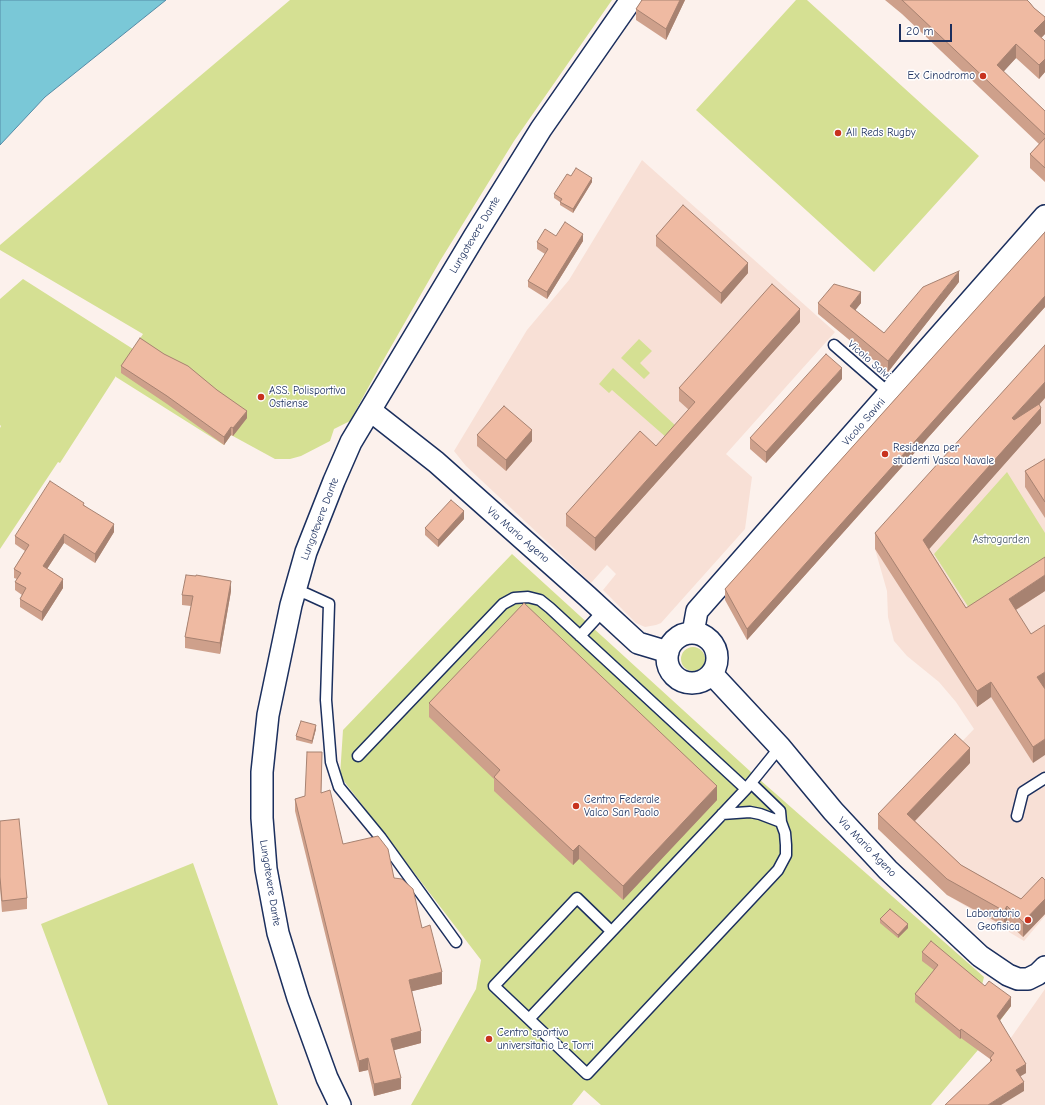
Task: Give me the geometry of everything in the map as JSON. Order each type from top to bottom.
[{"type":"street","name":"Lungotevere Dante","points":[[340,1105],[327,1078],[298,998],[278,933],[266,869],[262,818],[262,772],[268,715],[291,605],[306,552],[351,442],[470,243],[541,129],[630,0]]},
{"type":"street","name":"Vicolo Savini","points":[[693,633],[697,611],[1045,216]]},
{"type":"street","name":"Via Mario Ageno","points":[[370,411],[436,462],[638,643],[668,652]]},
{"type":"street","points":[[693,633],[708,638],[716,651],[717,659],[716,666],[712,674],[698,683],[682,681],[675,676],[670,669],[668,661],[668,652],[671,644],[677,638],[685,634],[693,633]]},
{"type":"street","name":"Via Mario Ageno","points":[[712,674],[780,747],[833,811],[888,870],[980,956],[1008,975],[1018,979],[1028,979],[1038,974],[1045,967]]},
{"type":"lane","name":"Vicolo Salvi","points":[[834,345],[889,393]]},
{"type":"lane","points":[[295,590],[328,604],[326,700],[331,762],[339,787],[381,838],[456,942]]},
{"type":"lane","points":[[358,756],[503,604],[514,598],[528,597],[540,600],[748,786],[780,811],[781,822],[785,833],[786,855],[778,870],[587,1074],[494,986],[577,898],[612,931]]},
{"type":"lane","points":[[580,636],[603,611]]},
{"type":"lane","points":[[529,1018],[748,786],[780,747]]},
{"type":"lane","points":[[1017,816],[1023,792],[1045,778]]},
{"type":"lane","points":[[722,814],[750,812],[781,822]]},
{"type":"shaded area","points":[[642,160],[835,332],[726,454],[752,477],[745,529],[661,623],[645,627],[636,623],[603,590],[616,574],[607,565],[591,583],[466,466],[454,451],[527,330],[569,280]]},
{"type":"shaded area","points":[[1045,361],[1045,916],[1024,941],[947,895],[878,829],[974,729],[956,702],[939,682],[907,656],[894,641],[888,617],[887,591],[875,549]]},
{"type":"shaded area","points":[[1045,989],[1045,1105],[1001,1105],[1016,1079],[1026,1073],[1008,1042]]},
{"type":"green space","points":[[290,0],[612,0],[514,141],[440,261],[350,421],[334,429],[330,441],[301,456],[290,459],[275,459],[231,435],[224,445],[116,376],[60,463],[58,462],[0,549],[0,299],[23,279],[133,349],[143,334],[0,250],[0,245]]},
{"type":"green space","name":"All Reds Rugby","points":[[796,0],[807,0],[979,156],[874,272],[696,110]]},
{"type":"green space","points":[[639,339],[652,351],[640,363],[650,373],[644,379],[621,358]]},
{"type":"green space","points":[[613,368],[676,426],[667,438],[612,390],[609,393],[599,384]]},
{"type":"green space","name":"Astrogarden","points":[[1007,472],[1045,533],[1045,560],[969,608],[934,554]]},
{"type":"green space","name":"Centro Federale Valco San Paolo","points":[[512,554],[751,772],[984,977],[982,985],[1011,1006],[978,1050],[931,1105],[601,1105],[584,1090],[572,1105],[411,1105],[476,989],[481,960],[340,776],[343,730]]},
{"type":"green space","points":[[693,647],[702,650],[705,659],[702,668],[693,671],[684,668],[681,659],[684,650]]},
{"type":"green space","points":[[193,863],[278,1105],[108,1105],[41,924]]},
{"type":"water","points":[[0,0],[166,0],[45,97],[0,145]]},
{"type":"building","points":[[642,0],[680,0],[666,29],[636,9]]},
{"type":"building","name":"Ex Cinodromo","points":[[902,0],[1027,0],[1045,17],[1045,20],[1034,31],[1045,41],[1045,59],[1039,65],[1016,44],[997,65],[1045,111],[1045,135]]},
{"type":"building","points":[[1045,138],[1045,168],[1030,154]]},
{"type":"building","points":[[576,168],[592,178],[573,209],[560,202],[562,199],[554,194],[567,174],[571,176]]},
{"type":"building","points":[[683,205],[748,263],[721,293],[656,236]]},
{"type":"building","points":[[565,222],[583,234],[547,292],[528,281],[548,249],[537,242],[545,229],[556,236]]},
{"type":"building","name":"Residenza per studenti Vasca Navale","points":[[1045,232],[1045,296],[747,629],[725,589]]},
{"type":"building","points":[[959,271],[888,361],[818,303],[834,284],[861,292],[850,306],[884,333],[923,287]]},
{"type":"building","points":[[772,284],[800,309],[595,538],[566,514],[640,431],[656,446],[695,402],[679,388]]},
{"type":"building","points":[[140,338],[164,354],[188,366],[217,390],[247,411],[233,428],[231,427],[224,437],[167,396],[121,366]]},
{"type":"building","points":[[1045,345],[1045,382],[1012,418],[1014,420],[1039,404],[1041,408],[923,540],[966,608],[1045,557],[1045,575],[1009,599],[1031,634],[1045,625],[1045,672],[1037,677],[1045,689],[1045,739],[1033,747],[991,682],[977,691],[875,533]]},
{"type":"building","points":[[826,354],[842,368],[766,452],[750,438]]},
{"type":"building","points":[[504,406],[532,430],[506,460],[477,435]]},
{"type":"building","points":[[1045,459],[1045,502],[1025,471]]},
{"type":"building","points":[[50,481],[84,503],[83,505],[114,524],[95,554],[64,534],[43,566],[63,579],[42,612],[20,599],[26,588],[15,582],[21,573],[14,569],[29,545],[15,536]]},
{"type":"building","points":[[451,500],[464,511],[438,540],[425,528]]},
{"type":"building","points":[[186,575],[196,575],[231,581],[220,643],[185,637],[193,596],[182,595]]},
{"type":"building","points":[[524,603],[717,786],[623,886],[579,845],[573,851],[494,777],[500,770],[429,703]]},
{"type":"building","points":[[301,721],[316,725],[312,741],[296,736]]},
{"type":"building","points":[[955,734],[970,748],[907,814],[961,865],[1021,899],[1042,877],[1045,880],[1045,899],[1023,922],[1007,906],[1004,911],[947,879],[878,814]]},
{"type":"building","points":[[307,752],[322,752],[321,793],[330,790],[343,844],[378,836],[388,849],[394,878],[402,879],[413,889],[422,928],[430,925],[442,972],[409,980],[421,1031],[391,1039],[401,1078],[374,1084],[368,1058],[359,1061],[295,799],[305,796]]},
{"type":"building","points":[[19,819],[27,898],[2,901],[0,877],[0,821]]},
{"type":"building","points":[[890,909],[908,924],[898,935],[880,919]]},
{"type":"building","points":[[931,941],[985,986],[989,981],[1011,997],[997,1016],[1026,1064],[1016,1070],[1024,1082],[988,1105],[945,1105],[992,1060],[990,1058],[994,1053],[961,1029],[960,1031],[915,994],[938,965],[922,952]]},
{"type":"place","name":"Ex Cinodromo","points":[[983,76]]},
{"type":"place","name":"All Reds Rugby","points":[[838,133]]},
{"type":"place","name":"ASS. Polisportiva Ostiense","points":[[261,397]]},
{"type":"place","name":"Residenza per studenti Vasca Navale","points":[[885,454]]},
{"type":"place","name":"Centro Federale Valco San Paolo","points":[[576,806]]},
{"type":"place","name":"Laboratorio Geofisica","points":[[1028,920]]},
{"type":"place","name":"Centro sportivo universitario Le Torri","points":[[489,1039]]}]
